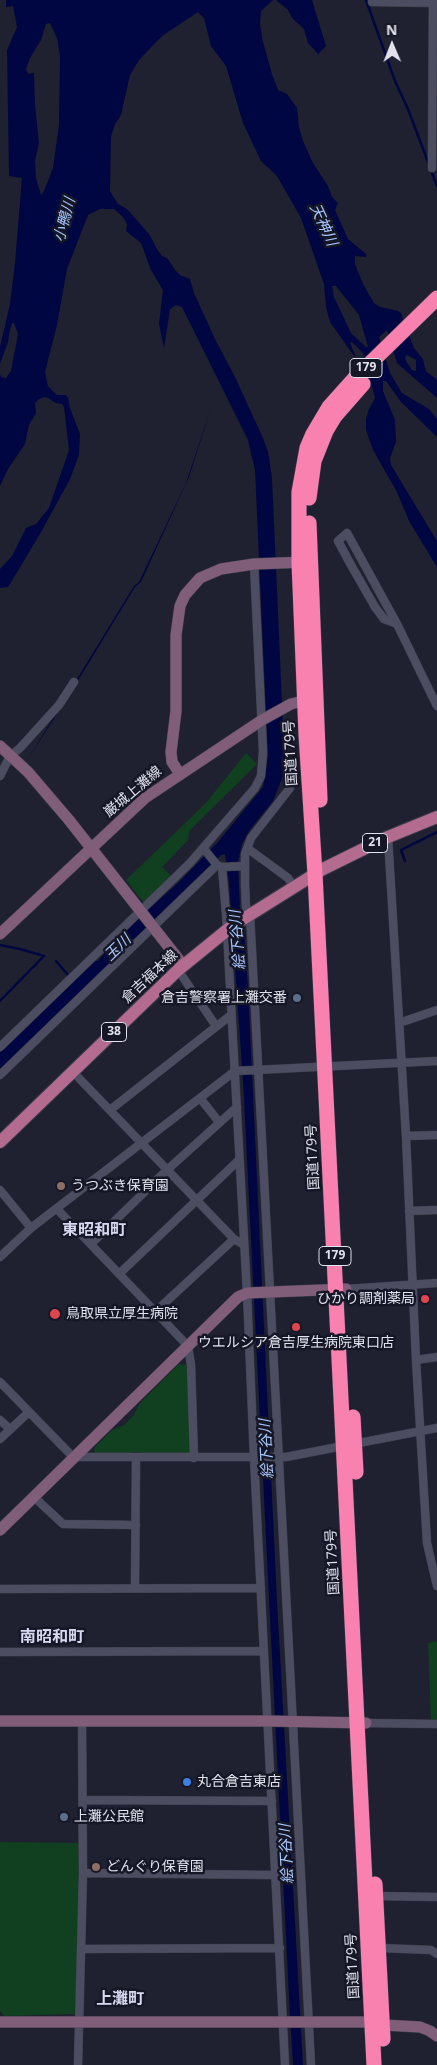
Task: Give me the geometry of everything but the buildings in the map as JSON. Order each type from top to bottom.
[{"type":"highway","name":"国道179号","points":[[385,2065],[378,2023],[361,1723],[349,1446],[319,871],[304,701],[299,562],[308,513],[311,454],[322,419],[341,393],[437,298]]},
{"type":"highway","name":"国道179号","points":[[311,454],[345,404],[437,312]]},
{"type":"highway","name":"国道179号","points":[[361,1723],[380,1948],[378,2023],[374,2065]]},
{"type":"main road","name":"21","points":[[319,871],[388,837],[437,817]]},
{"type":"main road","name":"倉吉福本線","points":[[0,1142],[181,968],[229,928],[319,871]]},
{"type":"street","points":[[372,2],[383,0],[434,2],[435,53],[432,168]]},
{"type":"street","points":[[396,624],[384,619],[375,607],[338,541],[346,533],[396,624],[437,706]]},
{"type":"street","points":[[180,774],[172,762],[172,752],[176,711],[176,635],[180,606],[191,587],[200,578],[221,569],[256,564],[299,562]]},
{"type":"street","points":[[0,1047],[204,849],[255,788],[261,776],[263,762],[263,719],[256,564]]},
{"type":"street","points":[[5,751],[20,748],[60,705],[74,682]]},
{"type":"street","name":"巌城上灘線","points":[[0,934],[146,798],[263,719],[304,701]]},
{"type":"street","points":[[0,776],[5,751]]},
{"type":"street","points":[[5,751],[28,772],[153,925],[216,1026]]},
{"type":"street","points":[[290,788],[257,829],[247,848],[244,866],[305,2022],[310,2065]]},
{"type":"street","points":[[388,837],[427,1543],[437,1586]]},
{"type":"street","points":[[247,848],[288,878],[294,887]]},
{"type":"street","points":[[204,849],[220,866],[229,928],[231,1015],[237,1071],[239,1160],[244,1245],[250,1292],[264,1651],[271,1721],[272,1801],[280,1948],[287,2023],[285,2065]]},
{"type":"street","points":[[0,1075],[153,925],[220,866],[244,866]]},
{"type":"street","points":[[399,1023],[437,1010]]},
{"type":"street","points":[[110,1110],[231,1015]]},
{"type":"street","points":[[0,1257],[31,1228],[237,1071],[437,1061]]},
{"type":"street","points":[[72,1071],[234,1239],[244,1245]]},
{"type":"street","points":[[200,1098],[219,1122]]},
{"type":"street","points":[[91,1244],[167,1170],[237,1107]]},
{"type":"street","points":[[406,1136],[437,1135]]},
{"type":"street","points":[[119,1274],[239,1160]]},
{"type":"street","points":[[0,1190],[31,1228]]},
{"type":"street","points":[[57,1209],[188,1346],[191,1365],[194,1458]]},
{"type":"street","points":[[409,1211],[437,1210]]},
{"type":"street","points":[[155,1312],[234,1239]]},
{"type":"street","points":[[0,1530],[238,1298],[250,1292],[437,1283]]},
{"type":"street","points":[[416,1360],[437,1357]]},
{"type":"street","points":[[0,1382],[73,1457],[276,1457],[349,1446],[437,1428]]},
{"type":"street","points":[[0,1438],[29,1412]]},
{"type":"street","points":[[0,1420],[10,1429]]},
{"type":"street","points":[[135,1588],[136,1457]]},
{"type":"street","points":[[34,1496],[63,1524],[136,1525]]},
{"type":"street","points":[[0,1589],[261,1588]]},
{"type":"street","points":[[0,1652],[264,1651]]},
{"type":"street","points":[[78,2065],[83,1873],[82,1720]]},
{"type":"street","points":[[0,1721],[271,1721],[437,1724]]},
{"type":"street","points":[[83,1800],[272,1801]]},
{"type":"street","points":[[83,1873],[276,1876]]},
{"type":"street","points":[[376,1896],[437,1897]]},
{"type":"street","points":[[82,1949],[280,1948]]},
{"type":"street","points":[[380,1948],[431,1950],[437,1954]]},
{"type":"street","points":[[0,2022],[378,2023],[420,2027],[437,2036]]},
{"type":"green space","points":[[246,753],[257,764],[189,831],[188,840],[162,867],[172,877],[144,903],[126,880],[206,803]]},
{"type":"green space","points":[[179,1364],[187,1365],[191,1452],[188,1454],[140,1455],[139,1452],[132,1452],[132,1454],[94,1453],[95,1447],[112,1430],[124,1425],[134,1415],[140,1403]]},
{"type":"green space","points":[[437,1641],[437,1722],[431,1722],[428,1643]]},
{"type":"green space","points":[[0,1842],[79,1843],[78,2010],[74,2014],[4,2016],[0,2011]]},
{"type":"water","points":[[6,0],[273,0],[261,11],[260,24],[263,42],[278,90],[287,94],[297,108],[303,141],[313,163],[328,186],[332,197],[338,203],[335,210],[348,239],[366,254],[366,257],[355,256],[355,264],[363,284],[374,303],[380,307],[401,313],[414,348],[423,359],[426,371],[437,380],[437,398],[397,363],[387,330],[379,337],[390,373],[402,393],[429,409],[437,419],[437,437],[401,402],[386,381],[383,381],[383,391],[395,420],[396,442],[390,458],[391,465],[437,541],[437,567],[409,521],[397,492],[373,450],[366,430],[368,411],[375,398],[363,353],[352,342],[350,343],[356,357],[354,356],[330,322],[326,307],[324,284],[301,218],[277,176],[261,161],[243,123],[226,66],[211,46],[204,18],[198,12],[162,36],[139,60],[130,75],[121,115],[115,124],[111,137],[110,191],[118,204],[127,209],[149,234],[162,256],[167,258],[180,275],[190,279],[194,293],[215,339],[263,438],[268,452],[272,478],[285,771],[273,801],[249,831],[242,844],[238,862],[240,909],[244,931],[248,989],[277,1601],[303,2065],[293,2065],[243,1080],[229,882],[225,854],[221,855],[0,1071],[0,1052],[95,961],[98,961],[104,954],[104,951],[136,920],[178,883],[218,842],[263,787],[268,757],[255,470],[248,440],[182,307],[176,305],[170,309],[164,348],[159,324],[163,290],[151,270],[141,243],[126,231],[127,224],[123,217],[114,209],[100,209],[88,215],[67,269],[57,325],[45,372],[48,386],[57,395],[66,395],[68,398],[80,434],[79,455],[70,479],[40,534],[8,587],[0,588],[0,569],[12,556],[26,528],[36,524],[49,508],[69,450],[64,407],[62,404],[48,398],[44,397],[38,400],[35,403],[36,413],[29,425],[25,444],[8,469],[0,486],[0,374],[1,377],[6,378],[11,371],[18,334],[14,323],[12,323],[0,364],[0,347],[10,304],[22,178],[9,176],[7,50],[17,27],[13,6],[6,7]],"holes":[[[50,23],[57,38],[60,56],[59,125],[53,168],[41,195],[36,178],[35,161],[39,143],[34,73],[28,74],[26,69],[30,58],[41,40],[46,24]],[[332,286],[336,286],[359,315],[368,347],[351,333],[334,297]],[[407,355],[416,360],[416,371],[412,370],[405,357]]]},
{"type":"water","points":[[276,0],[312,0],[326,46],[319,55],[308,43],[304,29],[292,18],[288,10]]},
{"type":"water","points":[[210,411],[189,477],[141,582],[135,587],[28,759],[134,586],[139,582],[186,483]]},
{"type":"waterway","points":[[366,0],[395,81],[408,109],[437,186]]},
{"type":"waterway","points":[[405,861],[401,850],[437,832]]},
{"type":"waterway","points":[[261,863],[270,869]]},
{"type":"waterway","points":[[0,945],[44,956],[0,1001]]},
{"type":"waterway","points":[[56,961],[68,975]]},
{"type":"place","name":"倉吉警察署上灘交番","points":[[297,998]]},
{"type":"place","name":"うつぶき保育園","points":[[61,1186]]},
{"type":"place","name":"ひかり調剤薬局","points":[[425,1299]]},
{"type":"place","name":"鳥取県立厚生病院","points":[[55,1314]]},
{"type":"place","name":"ウエルシア倉吉厚生病院東口店","points":[[296,1327]]},
{"type":"place","name":"丸合倉吉東店","points":[[187,1782]]},
{"type":"place","name":"上灘公民館","points":[[64,1817]]},
{"type":"place","name":"どんぐり保育園","points":[[96,1867]]},
{"type":"district","name":"東昭和町","points":[[94,1230]]},
{"type":"district","name":"南昭和町","points":[[52,1637]]},
{"type":"district","name":"上灘町","points":[[120,1999]]},
{"type":"water label","name":"小鴨川","points":[[65,220]]},
{"type":"water label","name":"天神川","points":[[323,225]]},
{"type":"water label","name":"絵下谷川","points":[[238,940]]},
{"type":"water label","name":"玉川","points":[[118,948]]},
{"type":"water label","name":"絵下谷川","points":[[267,1449]]},
{"type":"water label","name":"絵下谷川","points":[[287,1854]]}]
